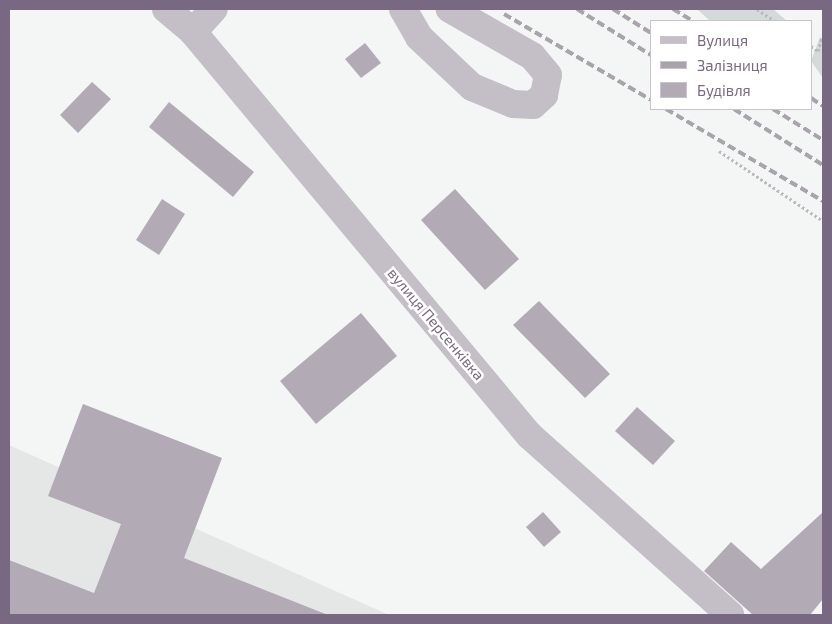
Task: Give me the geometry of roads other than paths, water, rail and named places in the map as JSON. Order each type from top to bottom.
[{"type":"street","name":"вулиця Персенківка","points":[[166,9],[193,32],[529,435],[730,615]]},
{"type":"street","points":[[193,32],[214,9]]},
{"type":"street","points":[[403,9],[419,37],[472,87],[513,104],[533,105],[544,95],[548,75],[532,56],[450,9]]},
{"type":"railway","points":[[577,9],[650,54]]},
{"type":"railway","points":[[613,9],[650,32]]},
{"type":"railway","points":[[673,9],[691,20]]},
{"type":"railway","points":[[504,14],[650,99]]},
{"type":"railway","points":[[812,99],[823,106]]},
{"type":"railway","points":[[668,110],[823,201]]},
{"type":"railway","points":[[736,110],[823,165]]},
{"type":"railway","points":[[775,110],[823,140]]}]
